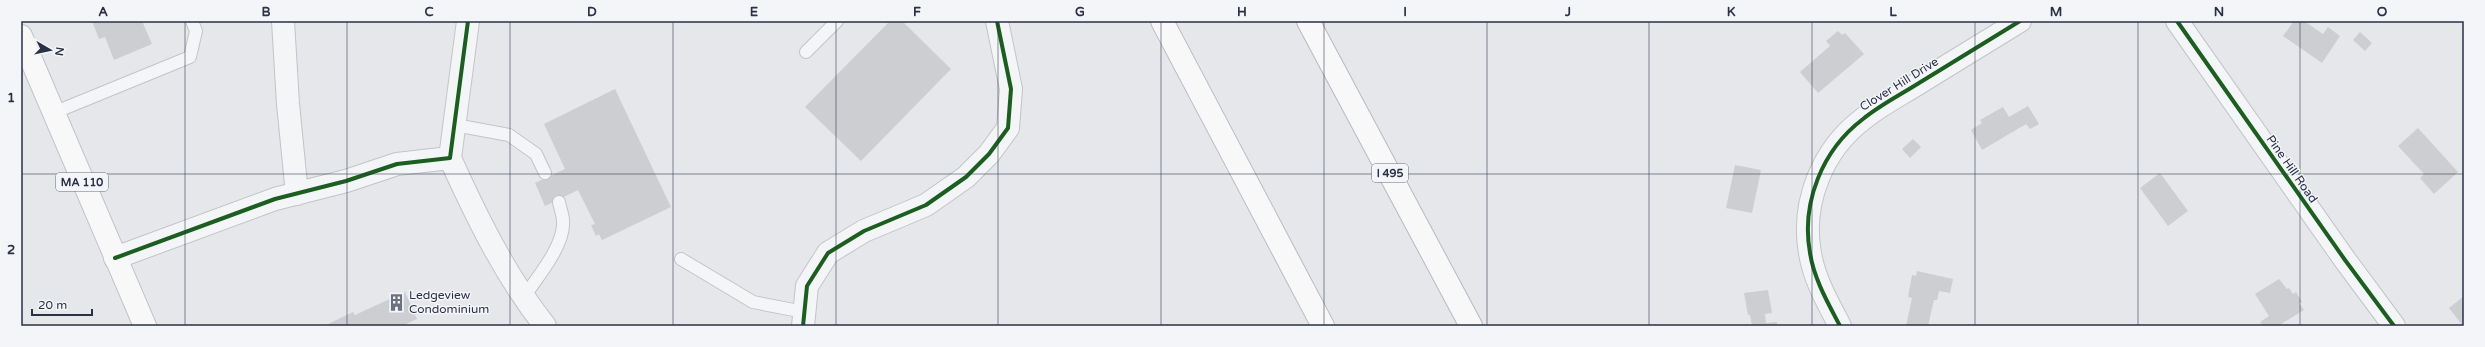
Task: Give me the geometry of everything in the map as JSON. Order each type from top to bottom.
[{"type":"main road","points":[[1162,21],[1323,326]]},
{"type":"main road","name":"I 495","points":[[1308,21],[1471,326]]},
{"type":"main road","name":"MA 110","points":[[21,36],[145,326]]},
{"type":"street","points":[[283,21],[288,104],[297,194]]},
{"type":"street","points":[[468,21],[450,158],[479,222],[523,298],[546,326]]},
{"type":"street","points":[[803,319],[807,286],[828,252],[864,231],[926,205],[966,177],[989,154],[1008,128],[1011,89],[997,21]]},
{"type":"street","name":"Clover Hill Drive","points":[[1840,326],[1820,287],[1809,243],[1808,219],[1812,196],[1827,159],[1845,135],[1862,119],[2020,21]]},
{"type":"street","name":"Pine Hill Road","points":[[2177,21],[2340,254],[2394,326]]},
{"type":"street","points":[[115,258],[275,199],[346,181],[397,164],[450,158]]},
{"type":"lane","points":[[53,113],[190,56],[196,31],[192,21]]},
{"type":"lane","points":[[806,52],[837,21]]},
{"type":"lane","points":[[455,125],[509,134],[536,154],[545,173]]},
{"type":"lane","points":[[523,298],[553,254],[562,232],[563,220],[558,202]]},
{"type":"lane","points":[[680,259],[753,302],[803,319]]},
{"type":"building","points":[[92,21],[142,21],[152,44],[114,60],[105,37],[99,39]]},
{"type":"building","points":[[890,21],[902,21],[951,69],[861,161],[805,107]]},
{"type":"building","points":[[2294,21],[2304,21],[2323,34],[2328,27],[2340,36],[2322,63],[2283,36]]},
{"type":"building","points":[[1838,31],[1842,35],[1845,33],[1864,54],[1818,93],[1800,72],[1830,46],[1826,41]]},
{"type":"building","points":[[2360,32],[2372,43],[2365,51],[2353,40]]},
{"type":"building","points":[[615,89],[671,207],[602,240],[599,234],[596,236],[591,225],[595,224],[578,190],[545,206],[535,183],[565,169],[544,124]]},
{"type":"building","points":[[2028,106],[2039,124],[2030,129],[2026,124],[1982,150],[1971,130],[1982,123],[1980,120],[2003,107],[2009,117]]},
{"type":"building","points":[[2418,128],[2458,172],[2434,194],[2420,178],[2424,174],[2398,146]]},
{"type":"building","points":[[1913,139],[1921,147],[1910,158],[1902,149]]},
{"type":"building","points":[[1735,165],[1761,170],[1752,213],[1726,208]]},
{"type":"building","points":[[2160,173],[2188,211],[2168,226],[2140,188]]},
{"type":"building","points":[[1917,271],[1953,279],[1950,293],[1939,291],[1937,300],[1934,300],[1928,326],[1906,326],[1912,298],[1908,297],[1912,275],[1916,276]]},
{"type":"building","points":[[2279,279],[2293,294],[2296,292],[2302,302],[2299,303],[2304,310],[2278,326],[2263,326],[2260,322],[2269,316],[2255,294]]},
{"type":"building","points":[[1768,290],[1772,313],[1765,314],[1766,323],[1777,322],[1777,326],[1752,326],[1750,315],[1748,315],[1744,293]]},
{"type":"building","name":"Ledgeview Condominium","points":[[405,292],[417,319],[402,326],[324,326],[353,312],[355,315]]},
{"type":"building","points":[[2464,296],[2464,326],[2463,326],[2449,308]]},
{"type":"cycle path","points":[[115,258],[275,199],[346,181],[397,164],[450,158],[468,21]]},
{"type":"cycle path","points":[[803,326],[807,286],[828,253],[864,231],[926,205],[966,177],[989,154],[1008,128],[1011,89],[997,21]]},
{"type":"cycle path","points":[[1840,326],[1822,291],[1815,272],[1810,253],[1808,234],[1812,197],[1826,162],[1836,146],[1863,119],[1890,100],[2020,21]]},
{"type":"cycle path","points":[[2177,21],[2345,260],[2394,326]]},
{"type":"place","name":"Ledgeview Condominium","points":[[396,302]]}]
